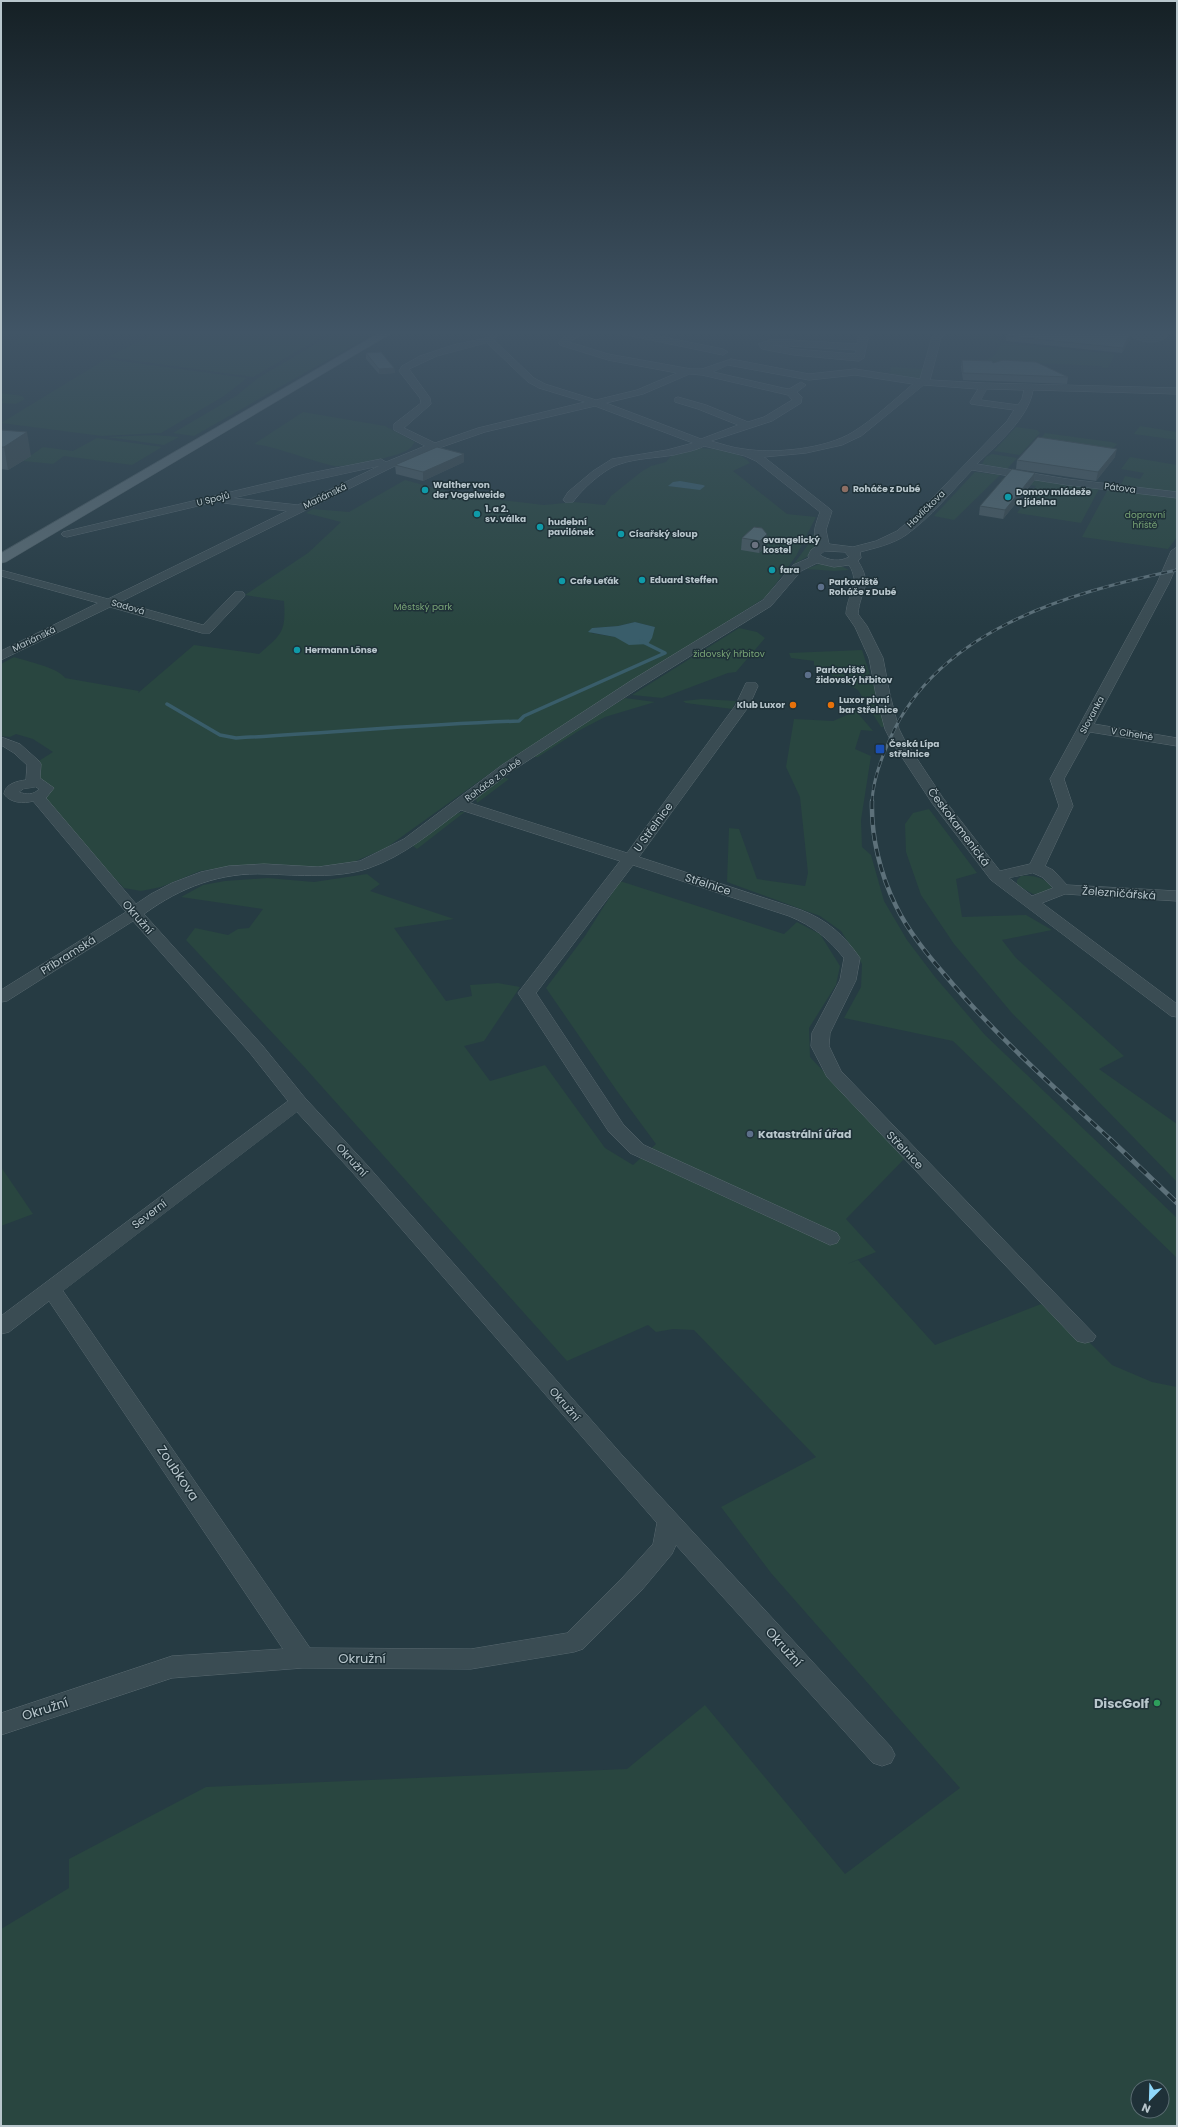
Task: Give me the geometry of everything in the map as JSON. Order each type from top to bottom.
[{"type":"main road","points":[[1,558],[221,429]]},
{"type":"street","points":[[399,429],[434,446]]},
{"type":"street","name":"Mariánská","points":[[1,656],[409,455],[489,429]]},
{"type":"street","points":[[667,429],[701,442],[764,458],[826,511],[819,532],[822,553],[839,563],[854,560]]},
{"type":"street","points":[[570,500],[572,494],[597,473],[616,461],[667,454],[694,447],[701,442],[738,429]]},
{"type":"street","points":[[764,458],[838,443],[857,434],[863,429]]},
{"type":"street","name":"Havlíčkova","points":[[854,560],[880,543],[901,533],[921,516],[1005,429]]},
{"type":"street","name":"U Spojů","points":[[66,534],[337,470],[409,455]]},
{"type":"street","name":"Pátova","points":[[968,466],[1067,482],[1177,495]]},
{"type":"street","points":[[213,499],[299,509]]},
{"type":"street","name":"Roháče z Dubé","points":[[135,913],[157,897],[201,876],[229,871],[264,869],[318,872],[364,865],[409,842],[507,768],[637,683],[768,603],[797,568],[822,553],[839,548],[854,560]]},
{"type":"street","name":"Slovanka","points":[[1036,868],[1066,806],[1057,779],[1175,559]]},
{"type":"street","name":"Českokamenická","points":[[854,560],[861,578],[852,614],[861,626],[876,658],[892,729],[937,800],[997,877],[1028,902],[1177,1012]]},
{"type":"street","name":"Sadová","points":[[3,573],[206,630],[239,595]]},
{"type":"street","points":[[1163,583],[1177,586]]},
{"type":"street","name":"U Střelnice","points":[[459,804],[630,859],[742,706],[751,686]]},
{"type":"street","name":"V Cihelně","points":[[1086,727],[1177,742]]},
{"type":"street","points":[[1,741],[10,743],[20,750],[34,764],[33,782]]},
{"type":"street","points":[[33,782],[43,784],[47,788],[45,793],[37,797],[18,798],[6,796],[19,785],[33,782]]},
{"type":"street","name":"Okružní","points":[[37,797],[135,913],[256,1049],[298,1102],[360,1169],[614,1461],[882,1755]]},
{"type":"street","points":[[630,859],[527,993],[616,1128],[637,1149],[830,1238]]},
{"type":"street","name":"Střelnice","points":[[630,859],[795,913],[813,920],[833,933],[852,958],[848,980],[821,1033],[820,1046],[834,1074],[1085,1336]]},
{"type":"street","points":[[997,877],[1023,869],[1036,868],[1054,877],[1062,889],[1052,895],[1028,902]]},
{"type":"street","name":"Železničářská","points":[[1062,889],[1177,896]]},
{"type":"street","name":"Příbramská","points":[[1,997],[135,913]]},
{"type":"street","points":[[1158,998],[1177,999]]},
{"type":"street","name":"Severní","points":[[1,1327],[298,1102]]},
{"type":"street","name":"Zoubkova","points":[[51,1289],[303,1658]]},
{"type":"street","name":"Okružní","points":[[1,1724],[172,1667],[303,1658],[471,1660],[574,1642],[632,1584],[664,1547],[669,1521]]},
{"type":"green space","points":[[50,429],[167,429],[161,433],[102,436]]},
{"type":"green space","points":[[179,429],[206,429],[194,436],[173,433]]},
{"type":"green space","points":[[277,429],[391,429],[415,442],[409,449],[396,455],[373,461],[340,466],[334,466],[275,448],[254,444]]},
{"type":"green space","points":[[1014,429],[1037,430],[1040,433],[1020,455],[994,451]]},
{"type":"green space","points":[[1138,429],[1160,429],[1177,432],[1177,440],[1134,434]]},
{"type":"green space","points":[[1045,433],[1117,444],[1110,452],[1039,440]]},
{"type":"green space","points":[[154,435],[179,437],[164,445],[107,437]]},
{"type":"green space","points":[[97,438],[162,447],[132,465],[64,456],[53,464],[23,461],[43,447],[73,451]]},
{"type":"green space","name":"Městský park","points":[[700,448],[734,453],[746,459],[750,463],[733,471],[787,514],[816,517],[796,556],[766,597],[503,764],[386,848],[351,863],[312,867],[275,864],[233,866],[200,871],[161,887],[141,891],[124,888],[37,797],[45,793],[33,782],[34,764],[53,752],[33,739],[16,734],[10,737],[1,736],[1,664],[14,657],[49,668],[62,674],[65,678],[139,691],[138,693],[194,645],[259,654],[278,637],[281,632],[284,620],[284,601],[245,595],[308,553],[341,522],[306,513],[313,509],[349,512],[405,480],[438,489],[483,498],[544,505],[574,502],[605,505],[611,496],[641,472],[651,466],[666,462],[671,456]],"holes":[[[635,622],[655,627],[615,637],[591,633],[592,628],[618,626]]]},
{"type":"green space","points":[[992,454],[1017,458],[1007,469],[982,464],[986,457]]},
{"type":"green space","points":[[1130,457],[1177,465],[1177,494],[1120,487],[1125,476],[1140,479],[1144,473],[1121,469]]},
{"type":"green space","points":[[975,472],[1000,475],[954,520],[934,516]]},
{"type":"green space","points":[[1007,475],[1099,489],[1081,523],[1017,513],[1036,486],[1001,480]]},
{"type":"green space","name":"dopravní hřiště","points":[[1108,489],[1177,498],[1177,537],[1168,549],[1082,537]]},
{"type":"green space","points":[[814,533],[818,546],[810,555],[793,565],[810,542]]},
{"type":"green space","points":[[822,563],[839,565],[849,570],[834,571],[806,569]]},
{"type":"green space","name":"židovský hřbitov","points":[[739,628],[757,632],[765,638],[736,672],[728,673],[662,698],[632,695]]},
{"type":"green space","points":[[862,650],[887,727],[881,727],[858,690],[814,665],[814,661],[791,658],[789,653]]},
{"type":"green space","points":[[625,698],[655,702],[605,717],[580,730],[538,757],[531,757]]},
{"type":"green space","points":[[702,699],[736,701],[732,709],[686,703],[683,701]]},
{"type":"green space","points":[[856,711],[873,731],[861,730],[855,749],[871,756],[861,820],[862,847],[871,855],[884,901],[907,940],[935,977],[985,1035],[1177,1218],[1177,1258],[953,1041],[844,1018],[861,987],[862,964],[841,931],[820,916],[727,882],[729,828],[739,829],[757,879],[805,886],[808,873],[800,797],[786,767],[794,719],[833,721]]},
{"type":"green space","points":[[503,777],[509,779],[477,803],[476,798]]},
{"type":"green space","points":[[929,809],[977,873],[956,879],[962,917],[1026,915],[1052,930],[1002,940],[1016,958],[1124,1056],[1099,1069],[1177,1124],[1177,1182],[1011,1012],[954,944],[921,895],[906,852],[905,824],[913,813]]},
{"type":"green space","points":[[466,811],[417,849],[412,845],[452,815]]},
{"type":"green space","points":[[367,874],[380,884],[370,891],[454,919],[394,928],[446,1001],[472,996],[470,985],[498,983],[520,987],[484,1041],[464,1046],[490,1081],[545,1065],[605,1148],[633,1165],[656,1144],[617,1091],[546,988],[585,936],[620,881],[784,934],[797,922],[820,934],[840,966],[836,985],[809,1028],[810,1057],[905,1158],[846,1219],[876,1252],[847,1264],[858,1260],[935,1345],[1041,1304],[1090,1343],[1112,1365],[1152,1382],[1177,1387],[1177,2126],[1,2126],[1,1929],[69,1888],[69,1859],[206,1787],[627,1769],[705,1705],[845,1874],[960,1788],[771,1573],[721,1507],[816,1457],[694,1330],[673,1329],[656,1332],[648,1325],[567,1361],[307,1070],[186,940],[195,928],[228,935],[238,929],[249,928],[263,909],[181,897],[203,885],[225,881],[268,878],[314,882]]},
{"type":"green space","points":[[1021,876],[1034,876],[1046,881],[1052,888],[1050,893],[1033,894],[1017,885],[1017,880]]},
{"type":"green space","points":[[1,1167],[33,1214],[1,1226]]},
{"type":"water","points":[[680,481],[705,486],[700,490],[668,486],[673,482]]},
{"type":"water","points":[[635,622],[655,627],[652,638],[648,644],[629,645],[615,637],[588,632],[592,628],[618,626]]},
{"type":"building","points":[[1,430],[27,432],[4,447],[1,447]]},
{"type":"building","points":[[1038,437],[1117,449],[1098,472],[1017,460]]},
{"type":"building","points":[[437,447],[464,454],[423,472],[395,465]]},
{"type":"building","points":[[1012,469],[1035,473],[1005,510],[980,506]]},
{"type":"building","points":[[754,527],[762,528],[767,534],[760,541],[742,538]]},
{"type":"waterway","points":[[167,704],[220,735],[236,738],[448,724],[519,721],[524,716],[665,653],[641,641]]},
{"type":"railway","points":[[872,802],[875,780],[881,760],[908,706],[936,673],[970,646],[1008,624],[1049,605],[1135,579],[1177,570]]},
{"type":"railway","points":[[872,802],[873,828],[881,868],[890,894],[912,933],[938,967],[1004,1040],[1111,1140]]},
{"type":"railway","points":[[1110,1139],[1177,1203]]},
{"type":"place","name":"Roháče z Dubé","points":[[845,489]]},
{"type":"place","name":"Walther von der Vogelweide","points":[[425,490]]},
{"type":"place","name":"Domov mládeže a jídelna","points":[[1008,497]]},
{"type":"place","name":"1. a 2. sv. válka","points":[[477,514]]},
{"type":"place","name":"hudební pavilónek","points":[[540,527]]},
{"type":"place","name":"Císařský sloup","points":[[621,534]]},
{"type":"place","name":"evangelický kostel","points":[[755,545]]},
{"type":"place","name":"fara","points":[[772,570]]},
{"type":"place","name":"Eduard Steffen","points":[[642,580]]},
{"type":"place","name":"Cafe Leťák","points":[[562,581]]},
{"type":"place","name":"Parkoviště Roháče z Dubé","points":[[821,587]]},
{"type":"place","name":"Hermann Lönse","points":[[297,650]]},
{"type":"place","name":"Parkoviště židovský hřbitov","points":[[808,675]]},
{"type":"place","name":"Klub Luxor","points":[[793,705]]},
{"type":"place","name":"Luxor pivní bar Střelnice","points":[[831,705]]},
{"type":"place","name":"Česká Lípa střelnice","points":[[880,749]]},
{"type":"place","name":"Katastrální úřad","points":[[750,1134]]},
{"type":"place","name":"DiscGolf","points":[[1157,1703]]}]
